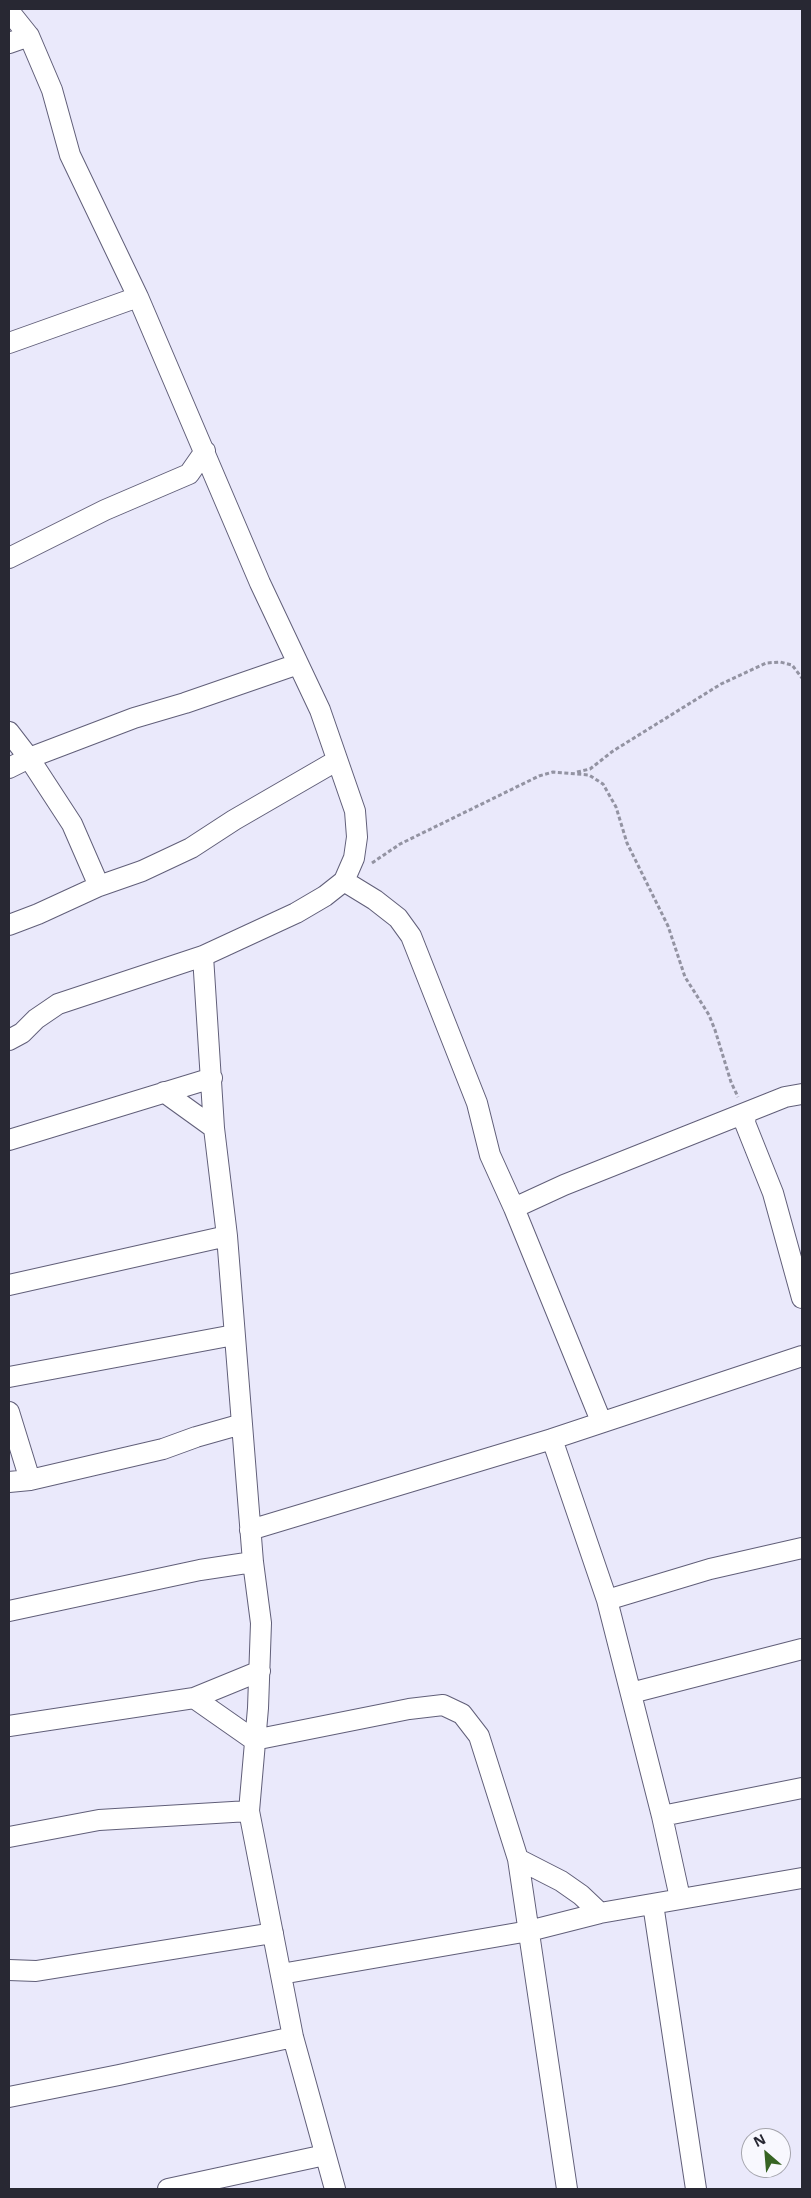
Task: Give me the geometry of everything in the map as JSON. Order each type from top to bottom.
[{"type":"street","points":[[9,11],[28,36],[52,90],[70,155],[138,297],[260,583],[320,710],[336,761],[355,811],[357,864],[375,900]]},
{"type":"street","points":[[9,43],[28,36]]},
{"type":"street","points":[[9,342],[138,297]]},
{"type":"street","points":[[9,558],[105,510],[189,474],[205,451]]},
{"type":"street","points":[[189,474],[219,485]]},
{"type":"street","points":[[9,768],[29,758],[134,718],[298,664]]},
{"type":"street","points":[[9,732],[29,758],[72,824],[99,886]]},
{"type":"street","points":[[9,925],[99,886],[142,871],[192,848],[234,820],[336,761]]},
{"type":"street","points":[[9,1040],[22,1033],[36,1019],[58,1004],[202,956],[296,914],[344,881],[357,864]]},
{"type":"street","points":[[344,881],[375,900],[398,918],[411,936],[476,1103],[490,1156],[514,1208],[601,1421]]},
{"type":"street","points":[[202,956],[214,1128],[227,1236],[250,1530],[261,1623],[260,1671],[249,1811],[293,2038],[335,2189]]},
{"type":"street","points":[[9,1140],[212,1078]]},
{"type":"street","points":[[164,1092],[214,1128]]},
{"type":"street","points":[[514,1208],[564,1185],[785,1097],[802,1094]]},
{"type":"street","points":[[746,1114],[745,1123],[773,1193],[802,1298]]},
{"type":"street","points":[[9,1285],[227,1236]]},
{"type":"street","points":[[9,1377],[234,1335]]},
{"type":"street","points":[[250,1530],[552,1439],[601,1421],[694,1393],[802,1356]]},
{"type":"street","points":[[9,1412],[30,1480]]},
{"type":"street","points":[[9,1482],[30,1480],[163,1449],[242,1424]]},
{"type":"street","points":[[552,1439],[607,1600],[662,1816],[680,1898]]},
{"type":"street","points":[[607,1600],[710,1569],[802,1548]]},
{"type":"street","points":[[9,1611],[200,1570],[253,1562]]},
{"type":"street","points":[[631,1692],[802,1649]]},
{"type":"street","points":[[9,1726],[194,1698],[260,1671]]},
{"type":"street","points":[[194,1698],[254,1740],[408,1709],[442,1705],[462,1714],[479,1736],[518,1859],[567,2189]]},
{"type":"street","points":[[662,1816],[802,1788]]},
{"type":"street","points":[[9,1837],[99,1820],[249,1811]]},
{"type":"street","points":[[518,1859],[561,1881],[581,1895],[600,1913]]},
{"type":"street","points":[[281,1974],[529,1931],[600,1913],[802,1878]]},
{"type":"street","points":[[653,1904],[696,2189]]},
{"type":"street","points":[[9,1970],[36,1971],[273,1933]]},
{"type":"street","points":[[9,2097],[119,2076],[293,2038]]},
{"type":"street","points":[[168,2189],[325,2155]]},
{"type":"path","points":[[574,773],[590,769],[613,752],[721,684],[766,663],[780,662],[792,665],[802,678]]},
{"type":"path","points":[[357,864],[539,776],[553,772],[589,774],[603,784],[616,806],[627,843],[668,926],[685,976],[709,1015],[731,1082],[746,1114]]}]
